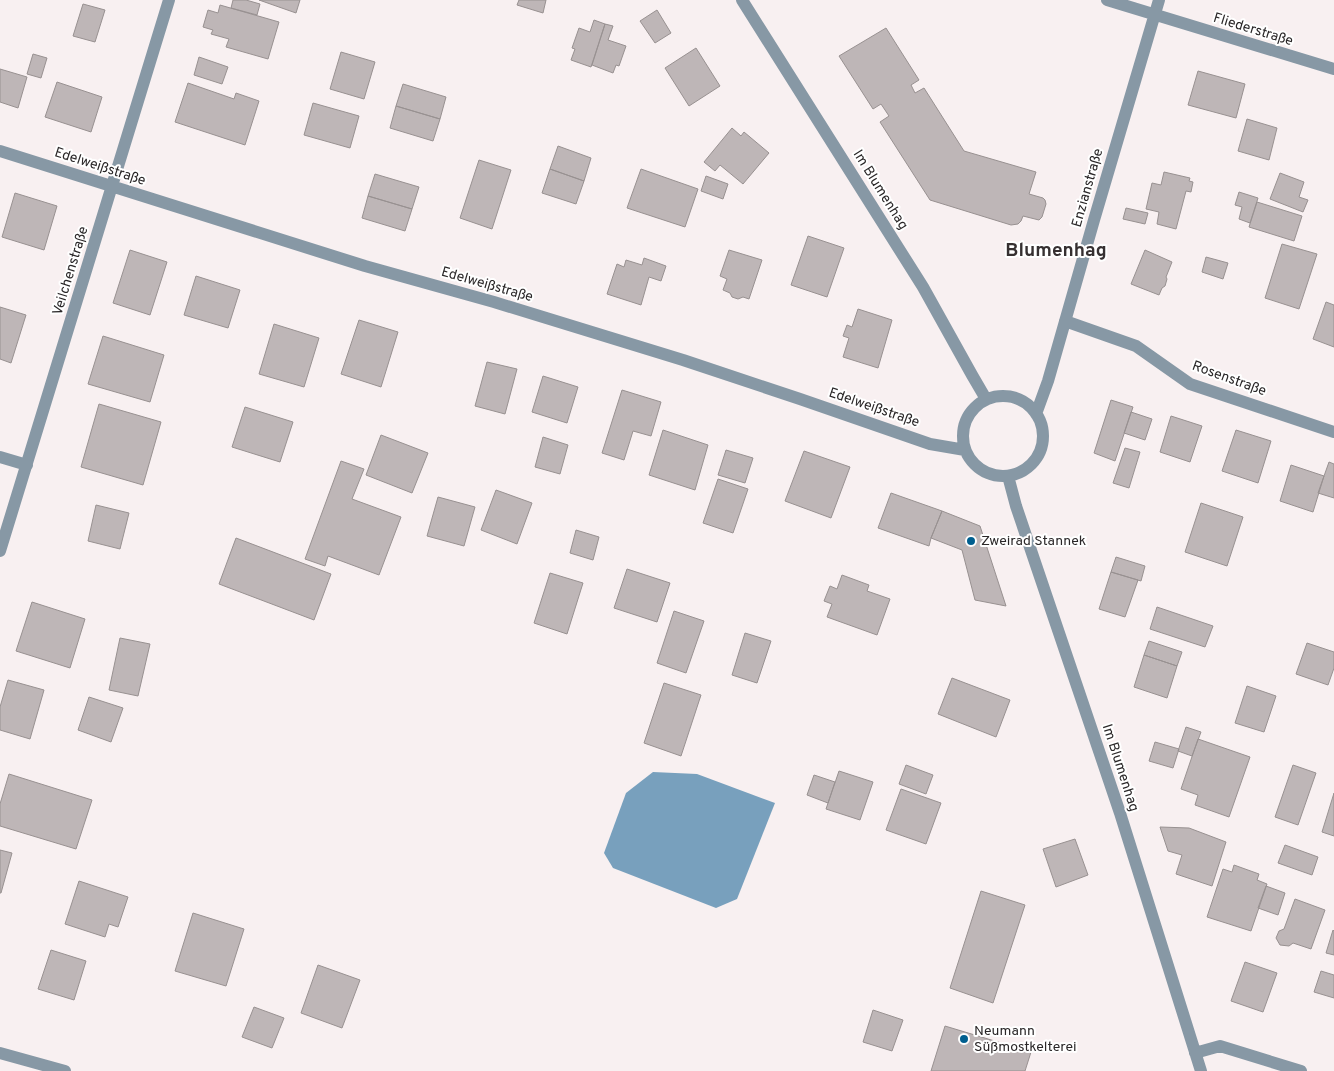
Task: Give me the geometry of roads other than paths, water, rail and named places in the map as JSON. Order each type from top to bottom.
[{"type":"street","name":"Veilchenstraße","points":[[0,551],[169,0]]},
{"type":"street","name":"Im Blumenhag","points":[[742,0],[923,287],[986,399]]},
{"type":"street","name":"Fliederstraße","points":[[1107,0],[1334,69]]},
{"type":"street","name":"Enzianstraße","points":[[1036,414],[1048,380],[1159,0]]},
{"type":"street","name":"Edelweißstraße","points":[[0,151],[364,266],[494,302],[683,360],[800,398],[930,444],[965,450]]},
{"type":"street","name":"Rosenstraße","points":[[1065,321],[1136,346],[1190,384],[1334,432]]},
{"type":"street","points":[[997,396],[1009,396],[1029,405],[1036,414],[1041,424],[1043,435],[1041,446],[1031,464],[1022,471],[1008,476],[989,474],[971,460],[965,450],[962,438],[968,415],[976,406],[986,399],[997,396]]},
{"type":"street","points":[[0,457],[26,465]]},
{"type":"street","name":"Im Blumenhag","points":[[1008,476],[1016,506],[1120,813],[1201,1071]]},
{"type":"street","points":[[1195,1053],[1220,1046],[1301,1071]]},
{"type":"street","points":[[0,1053],[65,1071]]},
{"type":"water","points":[[653,772],[697,774],[775,803],[737,899],[716,908],[613,868],[604,853],[626,793]]},
{"type":"place","name":"Zweirad Stannek","points":[[971,541]]},
{"type":"place","name":"Neumann Süßmostkelterei","points":[[964,1039]]},
{"type":"district","name":"Blumenhag","points":[[1056,251]]}]
